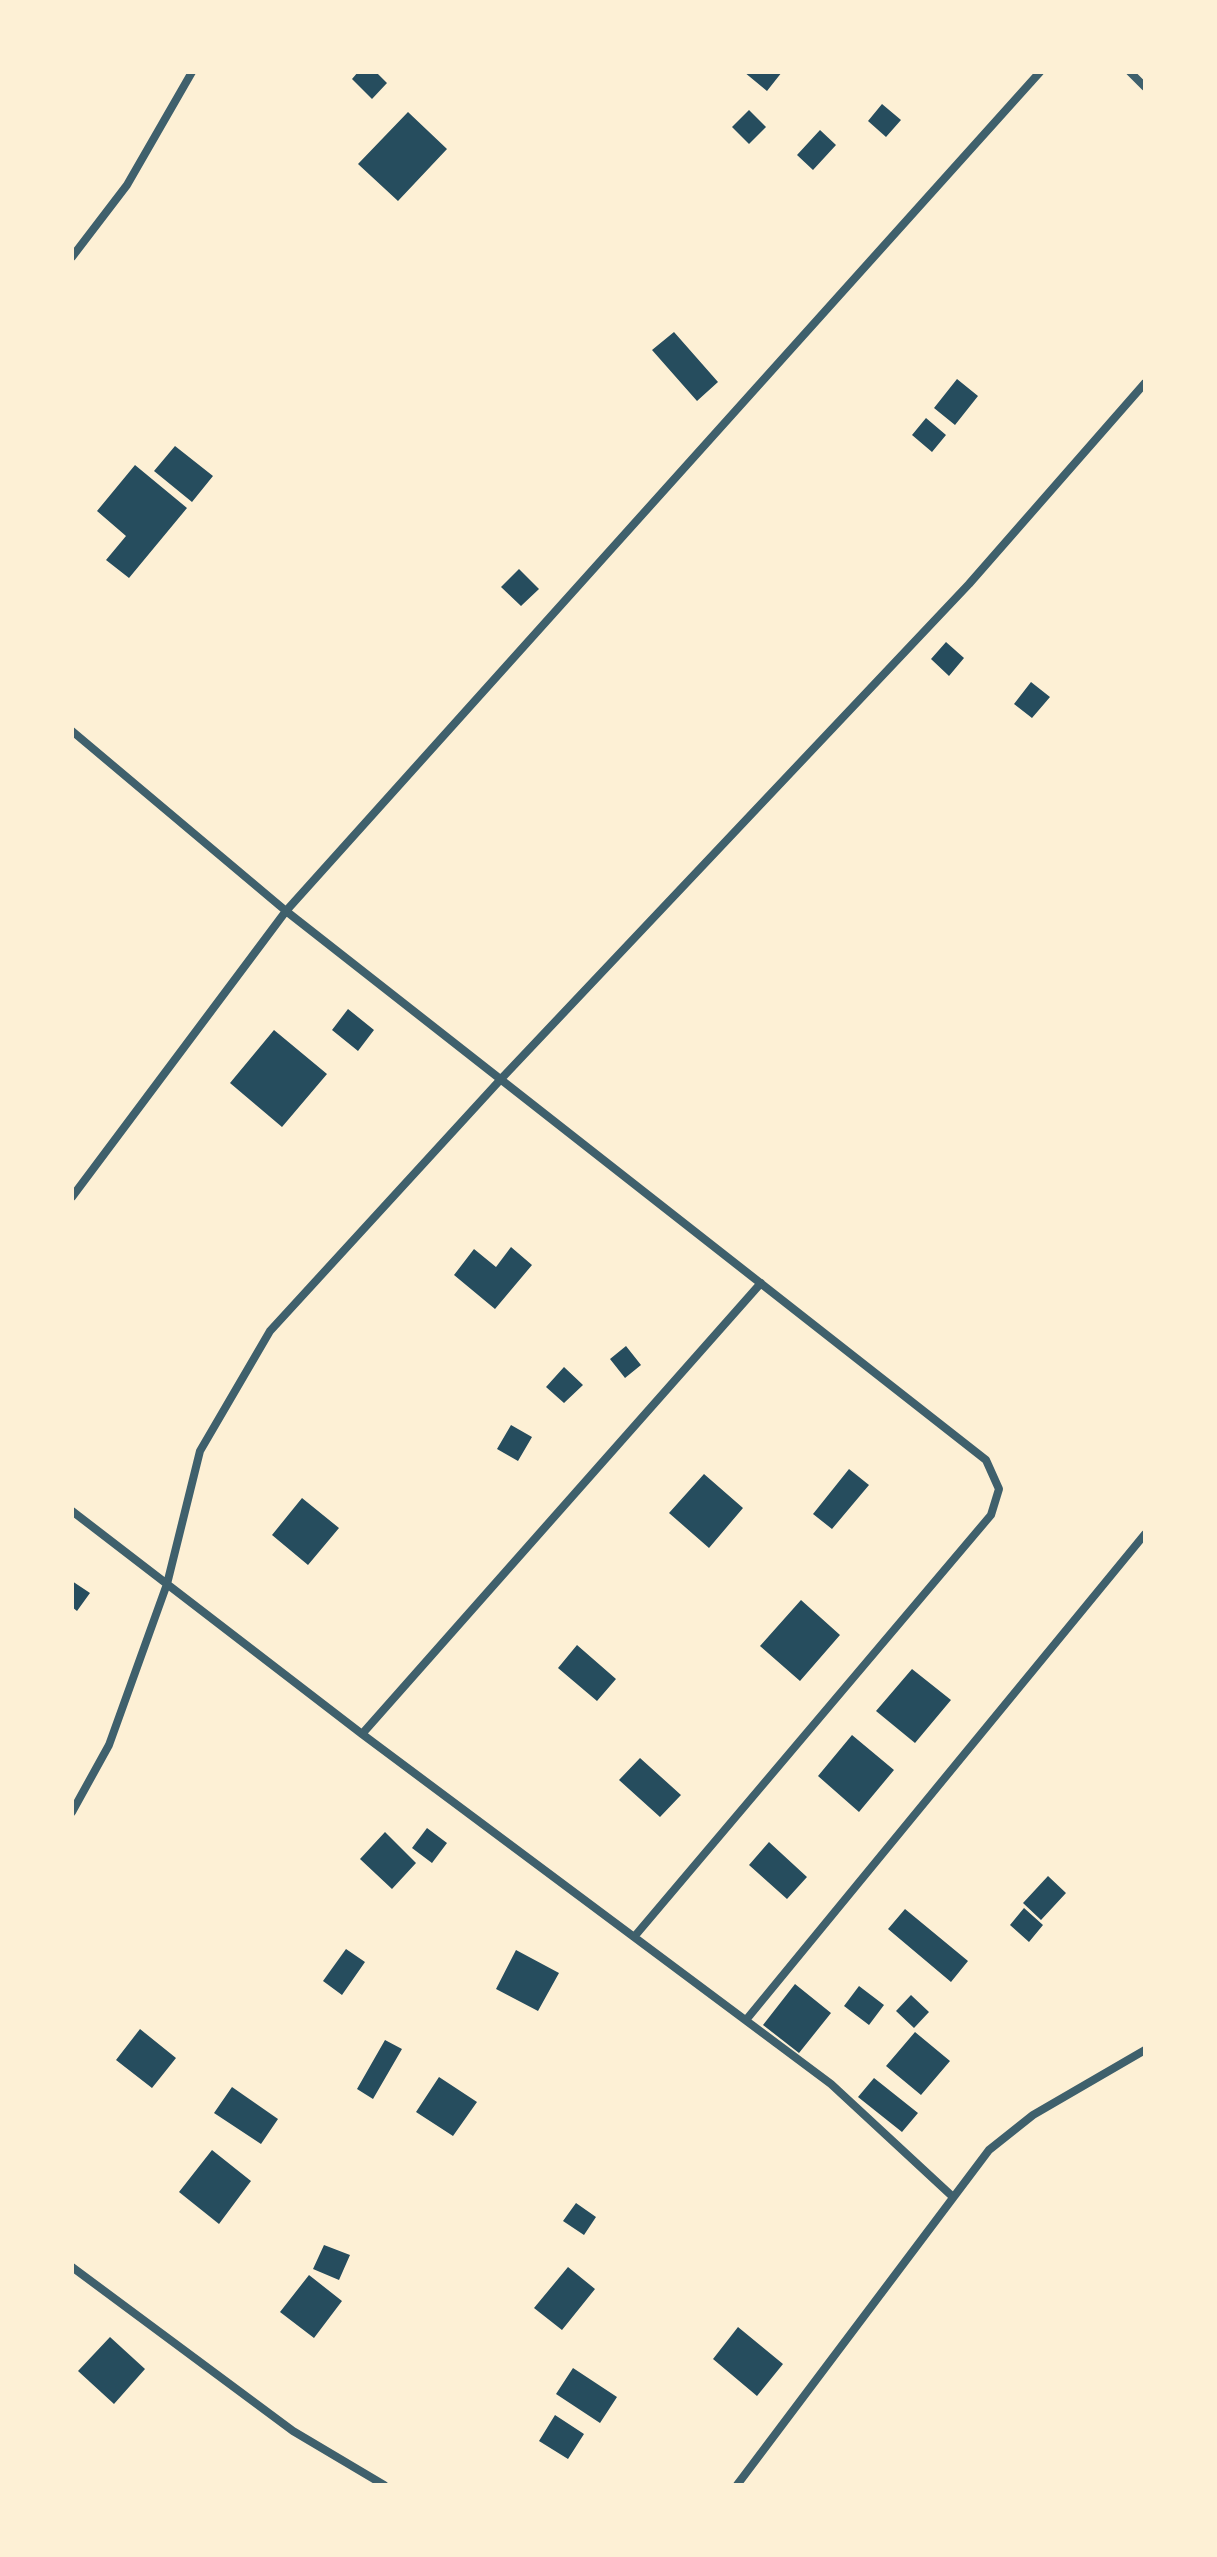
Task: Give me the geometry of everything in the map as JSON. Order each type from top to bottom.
[{"type":"street","points":[[72,257],[127,185],[192,72]]},
{"type":"street","points":[[72,1197],[286,911],[1040,72]]},
{"type":"street","points":[[1130,72],[1145,87]]},
{"type":"street","points":[[72,1812],[109,1745],[167,1584],[200,1451],[270,1331],[501,1079],[969,584],[1145,383]]},
{"type":"street","points":[[72,731],[286,911],[986,1460],[999,1489],[991,1515],[634,1937]]},
{"type":"street","points":[[362,1734],[761,1283]]},
{"type":"street","points":[[72,1511],[362,1734],[831,2084],[953,2197]]},
{"type":"street","points":[[746,2020],[1145,1534]]},
{"type":"street","points":[[737,2485],[989,2150],[1033,2115],[1145,2050]]},
{"type":"street","points":[[72,2267],[293,2431],[384,2485]]},
{"type":"building","points":[[358,72],[376,72],[387,83],[372,99],[352,79]]},
{"type":"building","points":[[744,72],[782,72],[767,91]]},
{"type":"building","points":[[882,104],[901,120],[886,137],[868,121]]},
{"type":"building","points":[[749,110],[766,127],[749,144],[732,127]]},
{"type":"building","points":[[408,112],[447,149],[398,201],[358,164]]},
{"type":"building","points":[[820,130],[836,145],[813,170],[797,155]]},
{"type":"building","points":[[674,332],[718,382],[697,401],[652,350]]},
{"type":"building","points":[[957,379],[978,396],[955,425],[934,408]]},
{"type":"building","points":[[926,418],[946,435],[932,452],[912,435]]},
{"type":"building","points":[[175,446],[213,476],[192,502],[154,471]]},
{"type":"building","points":[[135,465],[187,508],[129,578],[106,560],[126,536],[97,511]]},
{"type":"building","points":[[519,569],[539,589],[521,606],[501,587]]},
{"type":"building","points":[[946,642],[964,658],[949,676],[931,659]]},
{"type":"building","points":[[1031,682],[1050,697],[1032,718],[1014,704]]},
{"type":"building","points":[[348,1009],[374,1030],[358,1051],[332,1030]]},
{"type":"building","points":[[274,1030],[327,1074],[282,1127],[230,1083]]},
{"type":"building","points":[[511,1247],[532,1265],[495,1309],[454,1275],[474,1249],[496,1267]]},
{"type":"building","points":[[626,1346],[641,1365],[625,1378],[610,1359]]},
{"type":"building","points":[[564,1367],[583,1385],[564,1403],[546,1387]]},
{"type":"building","points":[[511,1425],[532,1437],[518,1461],[497,1449]]},
{"type":"building","points":[[849,1469],[869,1485],[832,1529],[813,1514]]},
{"type":"building","points":[[704,1474],[743,1508],[709,1548],[669,1513]]},
{"type":"building","points":[[302,1498],[339,1528],[308,1565],[272,1535]]},
{"type":"building","points":[[72,1581],[90,1593],[77,1611],[72,1607]]},
{"type":"building","points":[[801,1600],[840,1635],[800,1681],[760,1646]]},
{"type":"building","points":[[577,1645],[616,1679],[597,1701],[558,1668]]},
{"type":"building","points":[[912,1669],[951,1700],[915,1743],[876,1711]]},
{"type":"building","points":[[852,1735],[894,1770],[859,1812],[818,1776]]},
{"type":"building","points":[[640,1758],[681,1795],[660,1817],[619,1780]]},
{"type":"building","points":[[427,1828],[447,1843],[432,1863],[412,1848]]},
{"type":"building","points":[[385,1832],[416,1863],[392,1889],[360,1859]]},
{"type":"building","points":[[769,1842],[807,1877],[787,1899],[749,1865]]},
{"type":"building","points":[[1048,1876],[1066,1893],[1041,1920],[1023,1903]]},
{"type":"building","points":[[1024,1908],[1043,1925],[1029,1942],[1010,1925]]},
{"type":"building","points":[[905,1909],[968,1961],[951,1982],[888,1929]]},
{"type":"building","points":[[346,1949],[365,1962],[342,1995],[323,1981]]},
{"type":"building","points":[[516,1950],[559,1973],[538,2011],[496,1989]]},
{"type":"building","points":[[795,1984],[831,2013],[799,2053],[763,2025]]},
{"type":"building","points":[[859,1986],[884,2005],[869,2025],[844,2006]]},
{"type":"building","points":[[911,1995],[929,2012],[914,2028],[896,2011]]},
{"type":"building","points":[[140,2029],[176,2058],[152,2088],[116,2060]]},
{"type":"building","points":[[915,2032],[950,2061],[921,2095],[886,2066]]},
{"type":"building","points":[[385,2040],[402,2049],[373,2099],[357,2089]]},
{"type":"building","points":[[439,2077],[477,2102],[453,2136],[416,2112]]},
{"type":"building","points":[[874,2078],[918,2113],[902,2132],[858,2097]]},
{"type":"building","points":[[232,2087],[278,2119],[261,2144],[214,2113]]},
{"type":"building","points":[[212,2150],[251,2181],[219,2224],[179,2192]]},
{"type":"building","points":[[576,2203],[596,2217],[584,2235],[563,2221]]},
{"type":"building","points":[[324,2245],[350,2255],[339,2280],[313,2269]]},
{"type":"building","points":[[568,2267],[595,2289],[562,2330],[534,2308]]},
{"type":"building","points":[[309,2275],[342,2301],[314,2338],[280,2312]]},
{"type":"building","points":[[738,2327],[783,2364],[757,2396],[713,2359]]},
{"type":"building","points":[[110,2337],[145,2369],[114,2404],[78,2371]]},
{"type":"building","points":[[573,2368],[617,2397],[600,2423],[556,2394]]},
{"type":"building","points":[[555,2415],[584,2434],[568,2459],[539,2441]]}]
